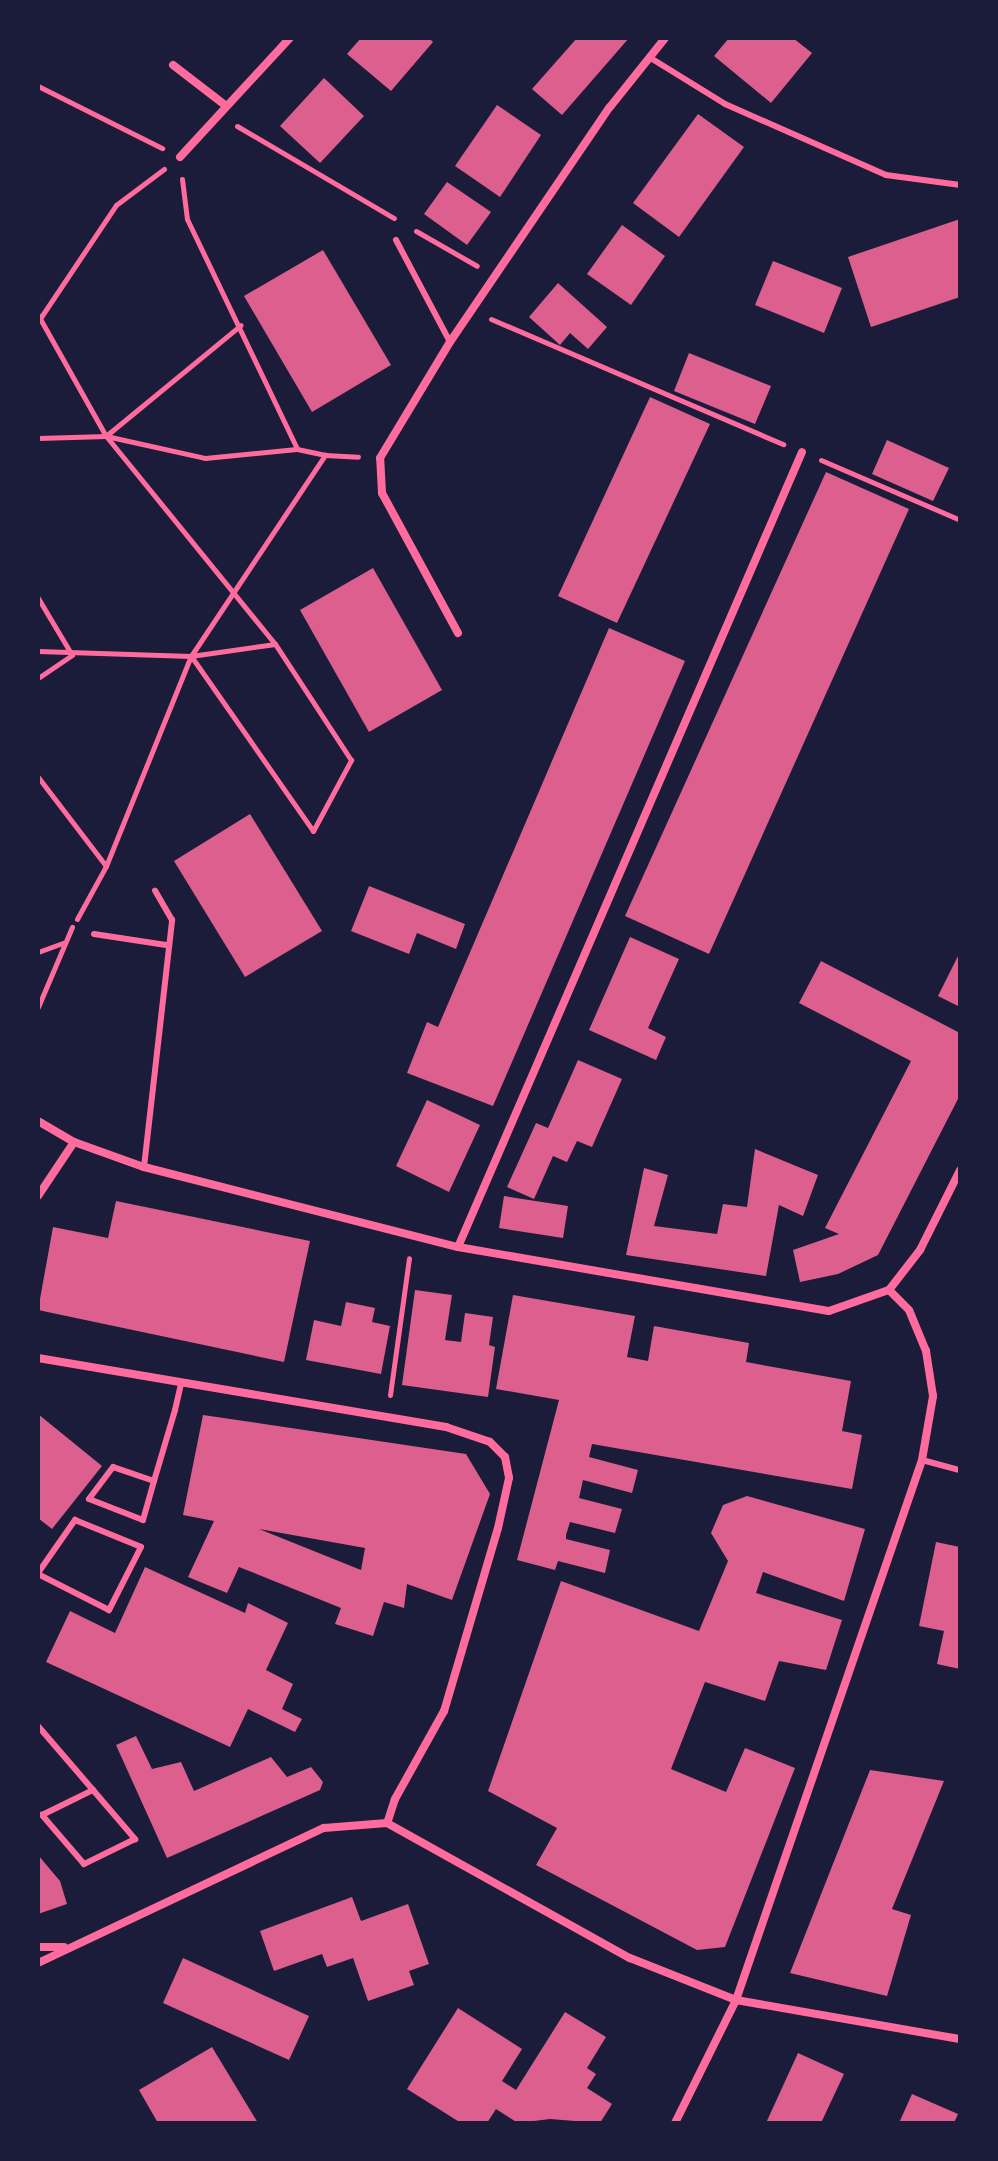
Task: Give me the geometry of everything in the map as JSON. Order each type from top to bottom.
[{"type":"street","points":[[180,157],[290,38]]},
{"type":"street","points":[[458,633],[382,493],[380,458],[450,342],[664,38]]},
{"type":"street","points":[[173,65],[225,105]]},
{"type":"street","points":[[458,1247],[802,452]]},
{"type":"street","points":[[38,1121],[74,1142],[144,1167],[412,1236],[458,1247],[829,1311],[889,1290],[920,1250],[960,1170]]},
{"type":"street","points":[[38,1196],[74,1142]]},
{"type":"street","points":[[675,2123],[736,2000],[922,1460],[933,1396],[926,1351],[909,1310],[889,1290]]},
{"type":"street","points":[[38,1358],[446,1427],[490,1442],[505,1457],[509,1478],[444,1711],[387,1823]]},
{"type":"street","points":[[38,1963],[324,1828],[387,1823],[630,1958],[736,2000],[960,2039]]},
{"type":"street","points":[[38,1947],[69,1947]]},
{"type":"lane","points":[[649,57],[725,104],[886,175],[960,185]]},
{"type":"lane","points":[[396,240],[450,342]]},
{"type":"lane","points":[[144,1167],[166,945],[172,920],[155,890]]},
{"type":"lane","points":[[94,934],[166,945]]},
{"type":"lane","points":[[154,1481],[113,1467],[89,1499],[143,1520],[154,1481],[181,1384]]},
{"type":"lane","points":[[922,1460],[960,1470]]},
{"type":"lane","points":[[75,1520],[141,1547],[109,1610],[38,1573],[75,1520]]},
{"type":"lane","points":[[38,1726],[93,1790],[135,1839],[84,1864],[42,1815],[93,1790]]},
{"type":"path","points":[[38,86],[180,157]]},
{"type":"path","points":[[217,114],[495,277]]},
{"type":"path","points":[[180,157],[116,205],[38,318],[106,436],[275,644],[351,760],[313,831],[191,656]]},
{"type":"path","points":[[180,157],[187,219],[241,325],[297,449]]},
{"type":"path","points":[[474,311],[640,387],[960,520]]},
{"type":"path","points":[[106,436],[241,325]]},
{"type":"path","points":[[38,438],[106,436],[205,458],[297,449],[325,455],[380,458]]},
{"type":"path","points":[[38,1007],[63,943],[106,866],[191,656],[236,593],[325,455]]},
{"type":"path","points":[[38,598],[72,655]]},
{"type":"path","points":[[38,651],[72,655],[191,656],[275,644]]},
{"type":"path","points":[[38,678],[72,655]]},
{"type":"path","points":[[38,777],[106,866]]},
{"type":"path","points":[[38,952],[94,934]]},
{"type":"path","points":[[387,1415],[412,1236]]},
{"type":"building","points":[[361,38],[429,38],[433,42],[391,91],[347,54]]},
{"type":"building","points":[[577,38],[629,38],[562,115],[532,89]]},
{"type":"building","points":[[729,38],[793,38],[812,53],[771,103],[714,56]]},
{"type":"building","points":[[324,78],[364,116],[320,163],[280,126]]},
{"type":"building","points":[[497,105],[541,135],[500,197],[455,166]]},
{"type":"building","points":[[698,114],[744,147],[679,237],[633,203]]},
{"type":"building","points":[[447,182],[491,212],[467,245],[424,214]]},
{"type":"building","points":[[960,219],[960,297],[871,327],[848,257]]},
{"type":"building","points":[[622,225],[665,256],[631,305],[587,274]]},
{"type":"building","points":[[323,250],[391,365],[312,412],[244,296]]},
{"type":"building","points":[[773,261],[842,288],[824,333],[755,305]]},
{"type":"building","points":[[558,283],[607,327],[588,349],[570,333],[560,345],[529,317]]},
{"type":"building","points":[[689,353],[771,386],[755,424],[674,391]]},
{"type":"building","points":[[650,397],[710,424],[617,623],[558,596]]},
{"type":"building","points":[[887,440],[949,468],[933,501],[872,474]]},
{"type":"building","points":[[826,472],[909,509],[709,954],[625,916]]},
{"type":"building","points":[[373,568],[442,690],[369,732],[300,610]]},
{"type":"building","points":[[609,628],[685,661],[493,1106],[407,1073],[427,1022],[438,1027]]},
{"type":"building","points":[[250,814],[322,931],[245,977],[174,861]]},
{"type":"building","points":[[369,886],[465,924],[456,949],[417,933],[409,954],[351,931]]},
{"type":"building","points":[[630,937],[679,959],[648,1028],[666,1037],[656,1060],[589,1030]]},
{"type":"building","points":[[960,952],[960,1007],[938,996]]},
{"type":"building","points":[[821,961],[960,1033],[960,1095],[878,1255],[838,1274],[800,1282],[793,1250],[839,1234],[825,1228],[911,1061],[799,1003]]},
{"type":"building","points":[[578,1060],[622,1079],[592,1147],[577,1141],[567,1162],[553,1156],[534,1199],[507,1187],[536,1123],[548,1128]]},
{"type":"building","points":[[427,1100],[480,1125],[449,1192],[396,1166]]},
{"type":"building","points":[[755,1149],[818,1175],[803,1216],[779,1205],[766,1276],[626,1255],[644,1168],[668,1175],[654,1226],[717,1234],[723,1204],[747,1207]]},
{"type":"building","points":[[504,1196],[568,1206],[563,1238],[499,1228]]},
{"type":"building","points":[[116,1201],[310,1241],[284,1362],[38,1310],[53,1227],[108,1238]]},
{"type":"building","points":[[415,1290],[452,1295],[445,1340],[461,1342],[465,1313],[493,1317],[489,1345],[495,1347],[488,1397],[402,1385]]},
{"type":"building","points":[[513,1295],[635,1316],[627,1357],[648,1361],[654,1326],[749,1343],[746,1362],[851,1381],[842,1431],[862,1435],[852,1489],[592,1444],[589,1457],[638,1470],[632,1493],[583,1480],[579,1498],[622,1509],[615,1533],[570,1522],[566,1535],[566,1539],[610,1550],[605,1573],[558,1561],[555,1570],[517,1560],[559,1400],[496,1389]]},
{"type":"building","points":[[346,1302],[375,1308],[372,1322],[390,1326],[381,1374],[306,1360],[314,1320],[341,1326]]},
{"type":"building","points":[[38,1414],[102,1466],[52,1529],[38,1518]]},
{"type":"building","points":[[203,1415],[466,1454],[490,1494],[452,1600],[407,1584],[404,1608],[384,1602],[373,1636],[335,1624],[341,1608],[239,1567],[227,1593],[188,1577],[214,1521],[183,1515]],"holes":[[[259,1529],[365,1548],[361,1570]]]},
{"type":"building","points":[[747,1496],[865,1529],[844,1601],[763,1572],[756,1593],[842,1620],[826,1670],[779,1661],[765,1701],[705,1682],[671,1769],[726,1792],[745,1748],[795,1768],[725,1947],[697,1950],[536,1865],[557,1828],[488,1791],[561,1581],[699,1631],[728,1561],[711,1533],[723,1505]]},
{"type":"building","points":[[936,1542],[960,1547],[960,1669],[937,1664],[944,1631],[919,1626]]},
{"type":"building","points":[[145,1567],[245,1613],[248,1603],[288,1623],[266,1670],[293,1684],[282,1709],[302,1719],[295,1732],[248,1709],[230,1747],[46,1662],[70,1611],[115,1633]]},
{"type":"building","points":[[136,1736],[152,1769],[181,1762],[194,1791],[271,1757],[287,1777],[311,1767],[323,1782],[320,1790],[167,1858],[116,1745]]},
{"type":"building","points":[[870,1770],[944,1781],[892,1909],[911,1915],[887,1996],[790,1973]]},
{"type":"building","points":[[38,1855],[60,1881],[67,1904],[38,1914]]},
{"type":"building","points":[[352,1897],[361,1921],[408,1904],[429,1964],[409,1971],[414,1985],[368,2001],[353,1958],[327,1967],[322,1954],[274,1971],[260,1931]]},
{"type":"building","points":[[183,1958],[309,2016],[289,2060],[163,2003]]},
{"type":"building","points":[[458,2008],[522,2049],[502,2081],[516,2090],[565,2012],[606,2037],[587,2068],[596,2074],[587,2088],[612,2104],[600,2123],[550,2119],[518,2123],[496,2109],[487,2123],[461,2123],[407,2089]]},
{"type":"building","points":[[212,2047],[258,2123],[158,2123],[139,2090]]},
{"type":"building","points":[[798,2053],[844,2074],[821,2123],[766,2123]]},
{"type":"building","points":[[912,2094],[958,2114],[954,2123],[899,2123]]}]
